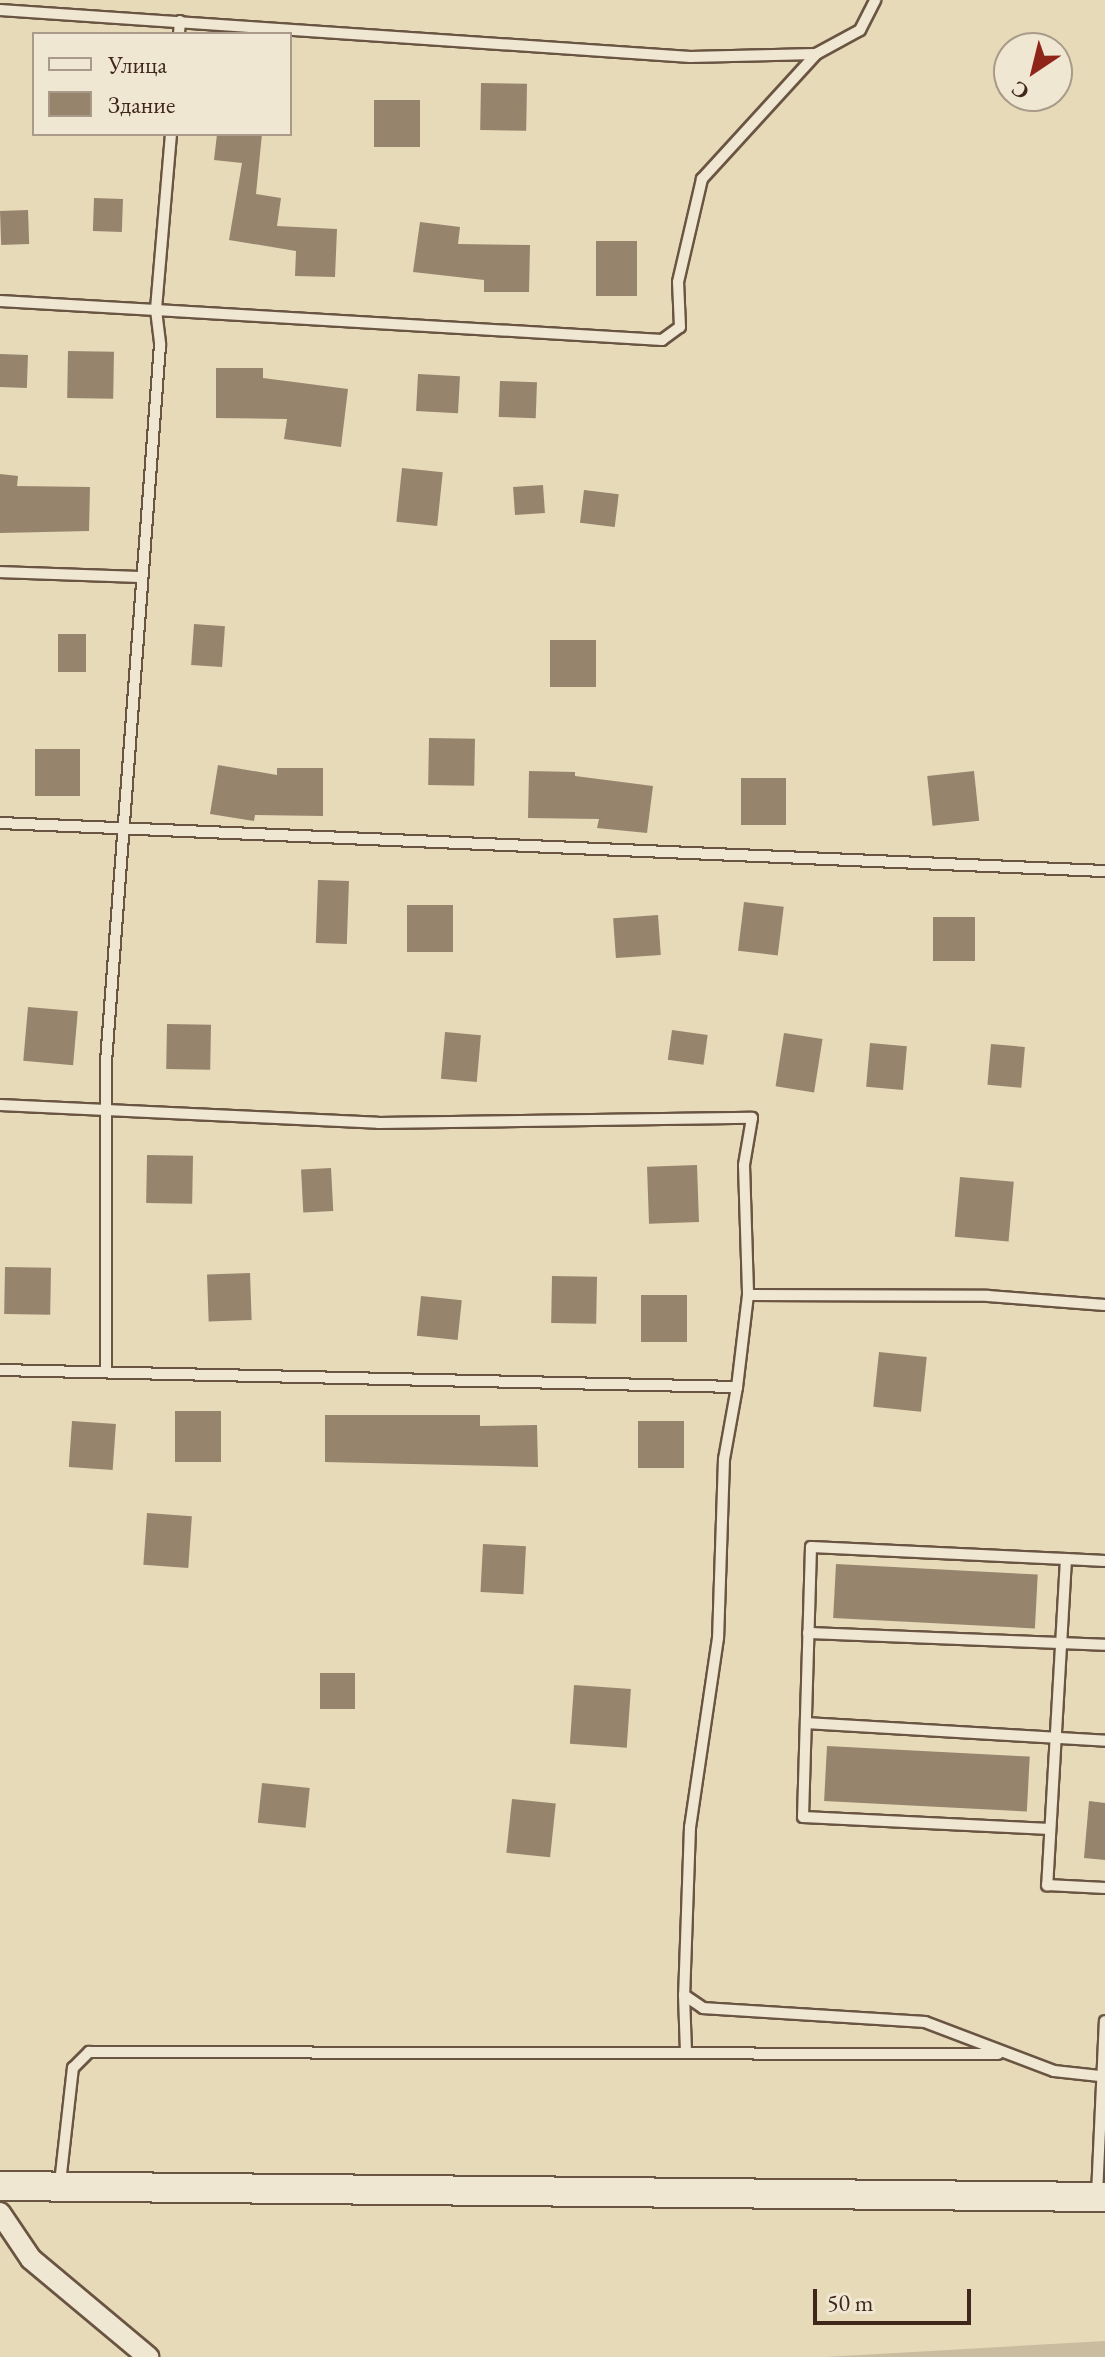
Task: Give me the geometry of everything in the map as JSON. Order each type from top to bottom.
[{"type":"main road","points":[[0,2186],[1101,2197]]},
{"type":"street","points":[[0,2213],[31,2259],[148,2357]]},
{"type":"lane","points":[[0,301],[662,340],[680,327],[678,282],[702,179],[816,54],[860,30],[875,0]]},
{"type":"lane","points":[[0,10],[690,57],[816,54]]},
{"type":"lane","points":[[179,32],[180,21]]},
{"type":"lane","points":[[106,1371],[105,1110],[122,829],[160,345],[156,310],[171,136]]},
{"type":"lane","points":[[0,572],[142,577]]},
{"type":"lane","points":[[0,823],[1105,871]]},
{"type":"lane","points":[[0,1105],[378,1123],[752,1118],[744,1165],[748,1295],[737,1387],[724,1459],[718,1638],[690,1827],[684,1995],[686,2052]]},
{"type":"lane","points":[[748,1295],[988,1296],[1105,1305]]},
{"type":"lane","points":[[0,1370],[106,1371],[393,1383],[737,1387]]},
{"type":"lane","points":[[1050,1829],[803,1817],[811,1547],[1105,1561]]},
{"type":"lane","points":[[1066,1559],[1047,1885],[1105,1888]]},
{"type":"lane","points":[[808,1633],[1105,1645]]},
{"type":"lane","points":[[806,1723],[1105,1741]]},
{"type":"lane","points":[[684,1995],[703,2008],[925,2022],[998,2054],[1054,2071],[1100,2076]]},
{"type":"lane","points":[[1101,2197],[1100,2076],[1105,2021]]},
{"type":"lane","points":[[59,2185],[73,2068],[89,2052],[998,2054]]},
{"type":"shaded area","points":[[1105,2341],[1105,2357],[826,2357]]},
{"type":"building","points":[[481,83],[527,84],[526,131],[480,130]]},
{"type":"building","points":[[374,100],[420,100],[420,147],[374,147]]},
{"type":"building","points":[[217,136],[262,136],[256,194],[281,198],[277,226],[337,229],[335,277],[295,276],[296,251],[229,240],[242,163],[214,160]]},
{"type":"building","points":[[94,198],[123,199],[122,232],[93,231]]},
{"type":"building","points":[[28,210],[29,244],[1,245],[0,211]]},
{"type":"building","points":[[420,222],[460,227],[458,244],[530,245],[529,292],[484,292],[484,280],[413,272]]},
{"type":"building","points":[[596,241],[637,241],[637,296],[596,296]]},
{"type":"building","points":[[68,351],[114,352],[113,399],[67,398]]},
{"type":"building","points":[[0,354],[28,355],[27,388],[0,387]]},
{"type":"building","points":[[216,368],[263,368],[263,378],[348,389],[341,447],[284,439],[287,419],[216,418]]},
{"type":"building","points":[[418,374],[460,376],[458,413],[416,411]]},
{"type":"building","points":[[500,381],[537,382],[536,418],[499,417]]},
{"type":"building","points":[[402,468],[443,472],[437,526],[396,522]]},
{"type":"building","points":[[0,474],[18,476],[17,486],[90,487],[89,531],[0,533]]},
{"type":"building","points":[[543,485],[545,513],[515,515],[513,487]]},
{"type":"building","points":[[584,490],[619,494],[615,527],[580,523]]},
{"type":"building","points":[[194,624],[225,626],[222,667],[191,665]]},
{"type":"building","points":[[58,634],[86,634],[86,672],[58,672]]},
{"type":"building","points":[[550,640],[596,640],[596,687],[550,687]]},
{"type":"building","points":[[429,738],[475,739],[474,786],[428,785]]},
{"type":"building","points":[[35,749],[80,749],[80,796],[35,796]]},
{"type":"building","points":[[218,765],[277,775],[277,768],[323,768],[323,816],[255,815],[254,821],[210,814]]},
{"type":"building","points":[[529,771],[575,772],[575,776],[653,786],[647,833],[597,828],[599,819],[528,818]]},
{"type":"building","points":[[974,771],[979,821],[932,826],[927,776]]},
{"type":"building","points":[[741,778],[786,778],[786,825],[741,825]]},
{"type":"building","points":[[318,880],[349,881],[347,944],[316,943]]},
{"type":"building","points":[[744,902],[784,907],[778,956],[738,951]]},
{"type":"building","points":[[407,905],[453,905],[453,952],[407,952]]},
{"type":"building","points":[[658,915],[661,955],[616,958],[613,918]]},
{"type":"building","points":[[933,917],[975,917],[975,961],[933,961]]},
{"type":"building","points":[[28,1007],[78,1011],[73,1065],[23,1061]]},
{"type":"building","points":[[167,1024],[211,1025],[210,1070],[166,1069]]},
{"type":"building","points":[[672,1030],[708,1035],[703,1065],[668,1060]]},
{"type":"building","points":[[445,1032],[481,1035],[477,1082],[441,1079]]},
{"type":"building","points":[[784,1033],[823,1039],[814,1092],[776,1086]]},
{"type":"building","points":[[870,1043],[907,1046],[903,1090],[866,1087]]},
{"type":"building","points":[[991,1044],[1025,1047],[1021,1088],[987,1085]]},
{"type":"building","points":[[147,1155],[193,1156],[192,1204],[146,1203]]},
{"type":"building","points":[[697,1165],[699,1222],[649,1224],[647,1167]]},
{"type":"building","points":[[331,1168],[333,1211],[303,1213],[301,1170]]},
{"type":"building","points":[[960,1177],[1014,1182],[1009,1241],[955,1237]]},
{"type":"building","points":[[5,1267],[51,1268],[50,1315],[4,1314]]},
{"type":"building","points":[[250,1273],[252,1320],[209,1321],[207,1275]]},
{"type":"building","points":[[552,1276],[597,1277],[596,1324],[551,1323]]},
{"type":"building","points":[[641,1295],[687,1295],[687,1342],[641,1342]]},
{"type":"building","points":[[421,1296],[462,1300],[458,1340],[417,1336]]},
{"type":"building","points":[[879,1352],[927,1357],[921,1412],[873,1407]]},
{"type":"building","points":[[175,1411],[221,1411],[221,1462],[175,1462]]},
{"type":"building","points":[[325,1415],[480,1415],[480,1426],[537,1425],[538,1467],[325,1462]]},
{"type":"building","points":[[72,1421],[116,1424],[113,1470],[69,1467]]},
{"type":"building","points":[[638,1421],[684,1421],[684,1468],[638,1468]]},
{"type":"building","points":[[147,1513],[192,1516],[188,1568],[143,1565]]},
{"type":"building","points":[[483,1544],[526,1546],[523,1594],[480,1592]]},
{"type":"building","points":[[836,1564],[1038,1575],[1035,1628],[833,1618]]},
{"type":"building","points":[[320,1673],[355,1673],[355,1709],[320,1709]]},
{"type":"building","points":[[574,1685],[631,1689],[627,1748],[570,1744]]},
{"type":"building","points":[[827,1746],[1030,1757],[1027,1812],[824,1801]]},
{"type":"building","points":[[262,1783],[310,1788],[306,1828],[258,1823]]},
{"type":"building","points":[[512,1799],[556,1804],[550,1857],[506,1853]]},
{"type":"building","points":[[1089,1801],[1105,1803],[1105,1860],[1084,1858]]}]
